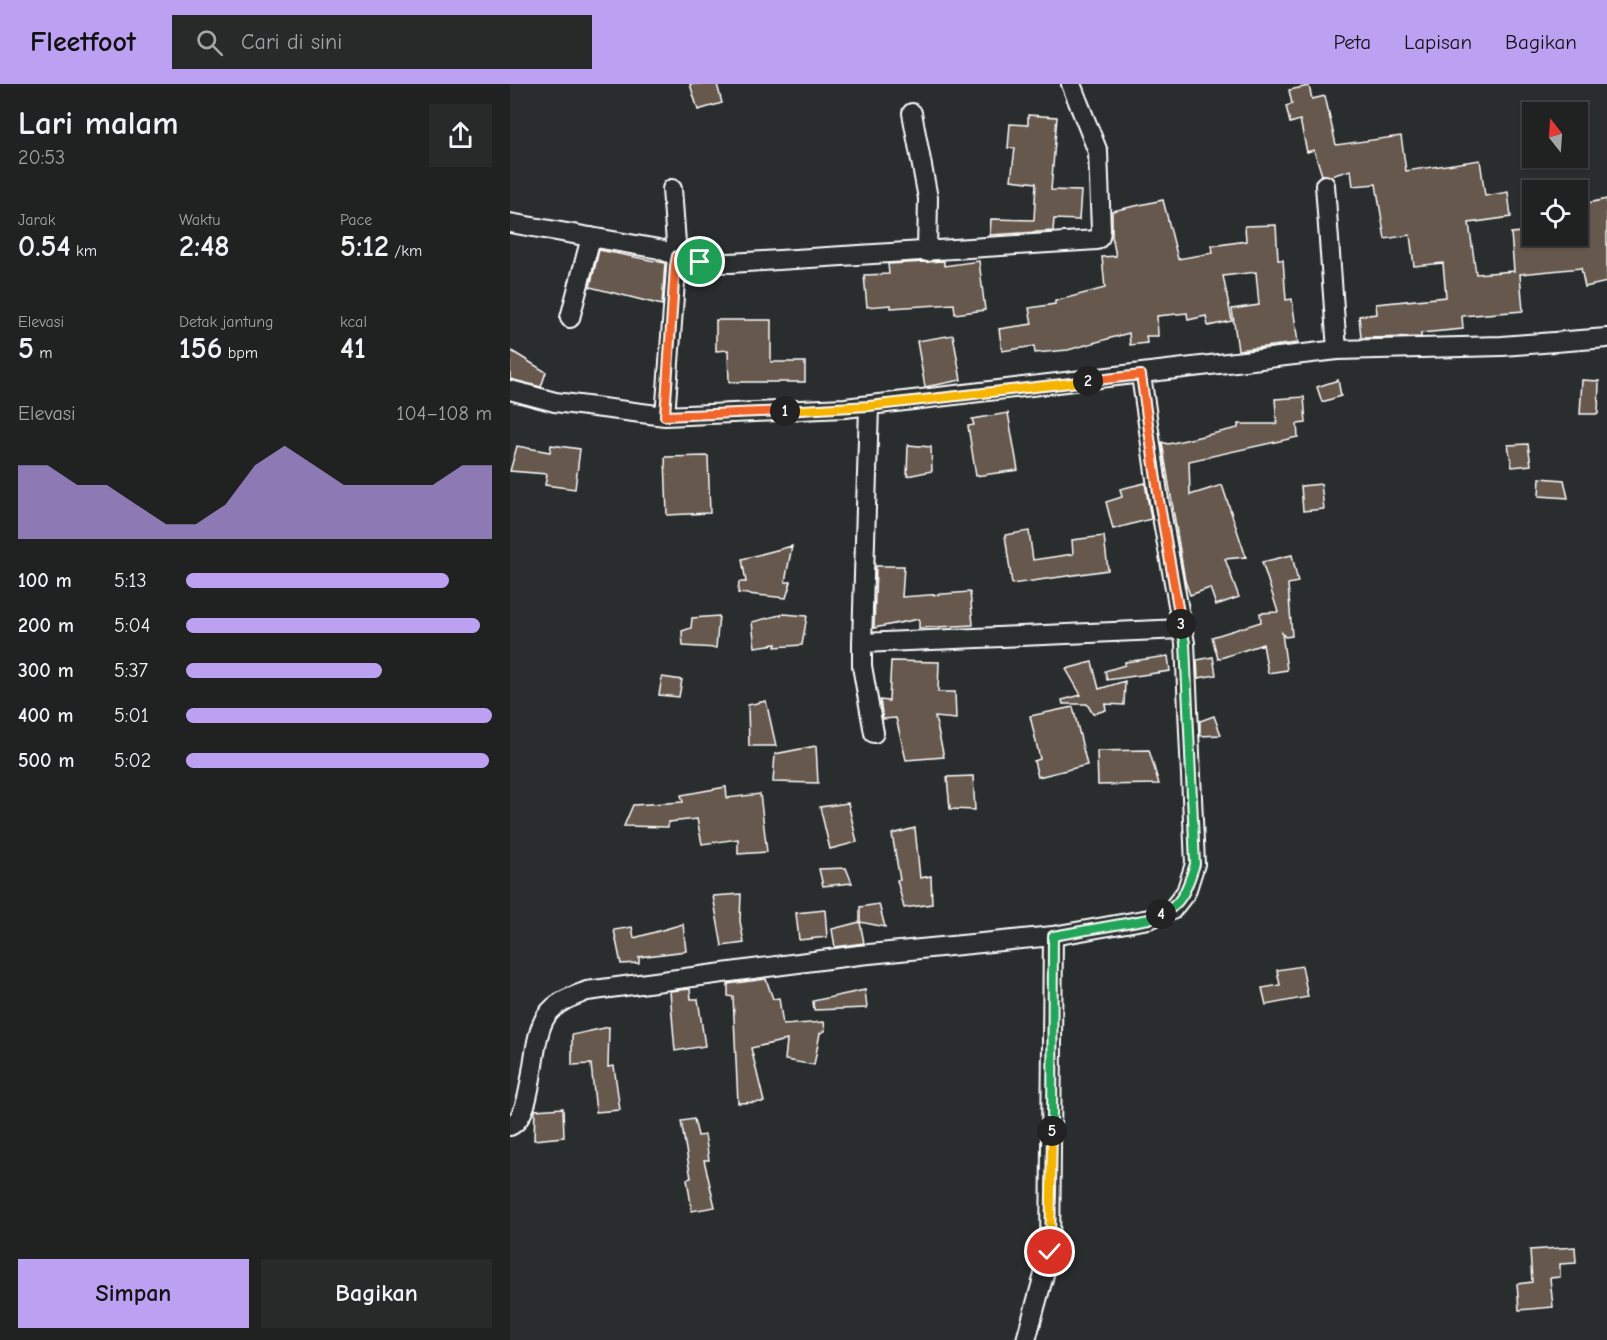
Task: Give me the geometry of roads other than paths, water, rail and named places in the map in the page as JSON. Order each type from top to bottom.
[{"type":"street","points":[[510,224],[659,249],[700,262],[730,263],[1087,241],[1100,237],[1098,152],[1071,84]]},
{"type":"street","points":[[912,113],[928,198],[927,252]]},
{"type":"street","points":[[1325,186],[1337,351]]},
{"type":"street","points":[[665,416],[677,256],[672,189]]},
{"type":"street","points":[[570,318],[591,237]]},
{"type":"street","points":[[510,390],[555,402],[665,416],[869,406],[1337,351],[1502,346],[1607,338]]},
{"type":"street","points":[[510,1126],[522,1116],[540,1027],[548,1013],[560,1002],[587,991],[859,955],[1053,936],[1149,919],[1172,910],[1185,892],[1195,864],[1195,833],[1182,629],[1159,500],[1141,375]]},
{"type":"street","points":[[869,406],[862,666],[874,733]]},
{"type":"street","points":[[862,643],[1182,629]]},
{"type":"street","points":[[1026,1340],[1050,1252],[1053,936]]}]
